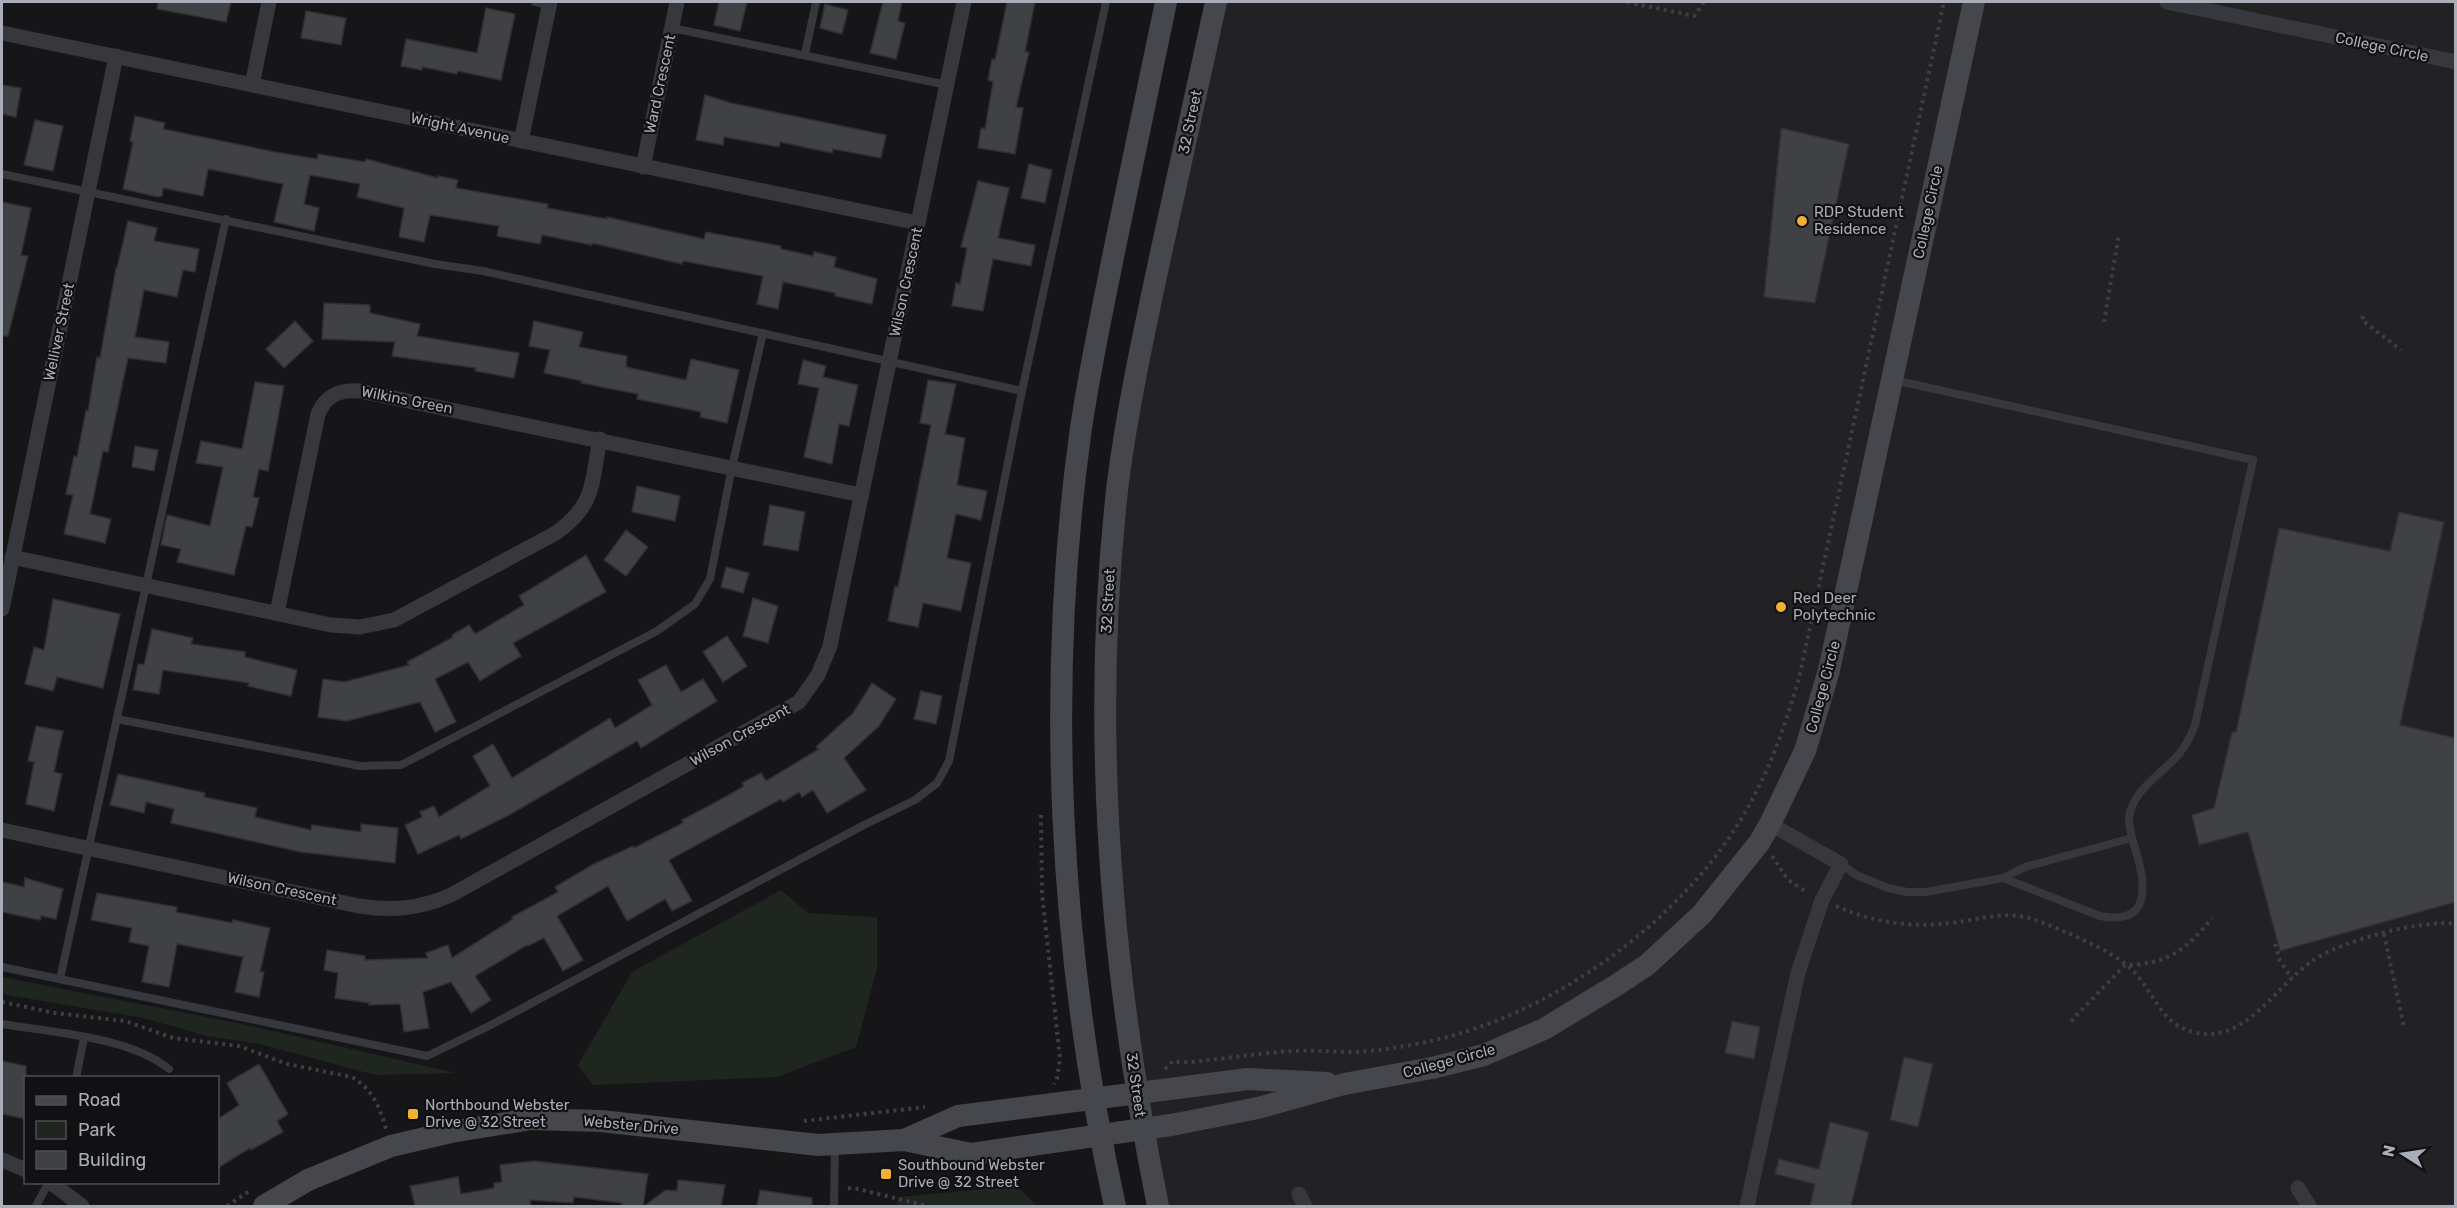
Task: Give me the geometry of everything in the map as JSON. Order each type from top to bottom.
[{"type":"street","points":[[252,85],[269,2]]},
{"type":"street","name":"Ward Crescent","points":[[643,166],[677,2]]},
{"type":"street","name":"Wilson Crescent","points":[[2,830],[374,908],[390,910],[420,907],[451,895],[799,702],[818,675],[830,646],[964,2]]},
{"type":"street","points":[[1115,1206],[1094,1101],[1070,919],[1064,832],[1062,685],[1065,603],[1071,515],[1085,405],[1099,326],[1166,2]]},
{"type":"street","name":"32 Street","points":[[1158,1206],[1137,1095],[1111,873],[1105,755],[1105,651],[1110,563],[1119,478],[1139,362],[1216,2]]},
{"type":"street","name":"College Circle","points":[[1100,1137],[1258,1108],[1344,1084],[1421,1070],[1484,1055],[1544,1029],[1647,965],[1702,914],[1759,843],[1804,751],[1821,701],[1974,2]]},
{"type":"street","name":"College Circle","points":[[2167,2],[2456,62]]},
{"type":"street","points":[[521,141],[545,3]]},
{"type":"street","name":"Wright Avenue","points":[[2,33],[918,223]]},
{"type":"street","name":"Welliver Street","points":[[2,609],[116,56]]},
{"type":"street","name":"Wilkins Green","points":[[277,613],[318,414],[322,404],[333,394],[342,390],[360,391],[600,439],[861,495]]},
{"type":"street","points":[[12,557],[332,625],[360,627],[394,620],[556,533],[572,521],[587,502],[600,439]]},
{"type":"street","points":[[1747,1206],[1766,1129],[1798,972],[1822,900],[1841,864],[1770,824]]},
{"type":"street","name":"College Circle","points":[[1094,1101],[1248,1079],[1285,1079],[1344,1084]]},
{"type":"street","name":"Webster Drive","points":[[904,1140],[958,1116],[1094,1101]]},
{"type":"street","name":"Webster Drive","points":[[264,1206],[308,1180],[391,1146],[451,1132],[531,1119],[601,1121],[818,1146],[904,1140],[971,1154],[1100,1137]]},
{"type":"street","points":[[2,1160],[24,1169]]},
{"type":"street","points":[[53,1184],[82,1206]]},
{"type":"street","points":[[2298,1188],[2309,1206]]},
{"type":"lane","points":[[805,54],[816,2]]},
{"type":"lane","points":[[2,967],[427,1056],[491,1025],[862,826],[915,800],[937,783],[949,761],[1022,391],[1106,2]]},
{"type":"lane","points":[[672,28],[947,85]]},
{"type":"lane","points":[[2,174],[435,264],[483,271],[1022,391]]},
{"type":"lane","points":[[60,979],[226,219]]},
{"type":"lane","points":[[117,719],[360,766],[401,765],[657,631],[695,604],[710,579],[732,467],[763,333]]},
{"type":"lane","points":[[1892,380],[2253,460],[2195,725],[2178,755],[2140,793],[2132,806],[2129,820],[2144,885],[2137,909],[2127,917],[2115,919],[2100,916],[2003,878]]},
{"type":"lane","points":[[1841,864],[1871,882],[1907,892],[1926,892],[2003,878],[2025,867],[2132,838]]},
{"type":"lane","points":[[2,1024],[133,1049],[156,1058],[169,1069]]},
{"type":"lane","points":[[76,1076],[84,1038]]},
{"type":"lane","points":[[834,1145],[834,1206]]},
{"type":"lane","points":[[36,1206],[49,1184]]},
{"type":"path","points":[[1627,2],[1694,16],[1704,2]]},
{"type":"path","points":[[1165,1069],[1173,1061],[1293,1051],[1367,1051],[1428,1042],[1468,1031],[1522,1009],[1583,976],[1626,947],[1670,907],[1714,856],[1747,810],[1790,712],[1806,649],[1944,2]]},
{"type":"path","points":[[2104,322],[2119,234]]},
{"type":"path","points":[[2363,316],[2362,320],[2401,350]]},
{"type":"path","points":[[1774,859],[1788,880],[1822,900],[1871,919],[1918,925],[1952,923],[1995,915],[2021,916],[2065,933],[2106,952],[2125,965],[2140,980],[2164,1015],[2180,1027],[2199,1034],[2219,1033],[2240,1024],[2313,960],[2325,953],[2415,925],[2456,924]]},
{"type":"path","points":[[2071,1021],[2125,965],[2152,964],[2163,960],[2199,934],[2212,918]]},
{"type":"path","points":[[2384,934],[2404,1027]]},
{"type":"path","points":[[2275,944],[2280,961],[2292,978]]},
{"type":"path","points":[[2,1002],[56,1013],[125,1021],[173,1038],[239,1046],[287,1064],[342,1073],[352,1077],[368,1089],[376,1099],[386,1127]]},
{"type":"path","points":[[848,1188],[927,1206]]},
{"type":"shaded area","name":"Red Deer Polytechnic","points":[[1216,2],[2455,2],[2455,1206],[1158,1206],[1122,978],[1110,563]]},
{"type":"green space","points":[[781,890],[808,913],[877,917],[877,968],[856,1047],[777,1077],[593,1085],[578,1065],[632,972]]},
{"type":"green space","points":[[2,977],[242,1024],[456,1073],[375,1075],[260,1044],[207,1036],[143,1018],[2,994]]},
{"type":"green space","points":[[1017,1186],[1037,1206],[896,1206],[898,1197]]},
{"type":"building","points":[[158,2],[231,2],[226,22],[157,9]]},
{"type":"building","points":[[719,2],[747,2],[740,31],[714,25]]},
{"type":"building","points":[[883,2],[902,2],[898,21],[905,23],[896,59],[870,53]]},
{"type":"building","points":[[1007,2],[1035,2],[1025,52],[1029,52],[1016,107],[1023,108],[1015,154],[978,148],[981,128],[985,129],[993,82],[988,80],[992,59],[995,60]]},
{"type":"building","points":[[825,4],[848,10],[842,34],[820,28]]},
{"type":"building","points":[[486,8],[515,14],[501,80],[458,71],[457,74],[422,67],[422,70],[401,66],[406,39],[477,53]]},
{"type":"building","points":[[306,11],[346,18],[341,45],[301,38]]},
{"type":"building","points":[[2,85],[21,88],[16,117],[2,114]]},
{"type":"building","points":[[705,95],[731,103],[886,135],[881,158],[833,149],[832,153],[780,142],[779,147],[724,137],[723,145],[696,140]]},
{"type":"building","points":[[135,116],[165,123],[163,129],[275,152],[317,159],[318,154],[365,162],[366,159],[438,178],[438,176],[458,180],[456,188],[548,204],[547,208],[607,219],[607,217],[704,239],[706,232],[781,246],[781,249],[813,256],[814,252],[836,257],[834,267],[877,279],[872,304],[783,282],[778,309],[757,304],[763,276],[683,261],[682,264],[592,243],[592,245],[542,235],[540,244],[497,236],[499,226],[430,215],[424,242],[399,237],[404,208],[357,197],[360,184],[310,175],[304,204],[319,208],[314,231],[274,222],[283,184],[208,169],[203,196],[163,188],[162,196],[158,197],[123,189],[133,142],[130,141]]},
{"type":"building","points":[[35,120],[63,126],[53,171],[24,165]]},
{"type":"building","name":"RDP Student Residence","points":[[1781,128],[1849,144],[1815,303],[1764,297]]},
{"type":"building","points":[[1029,164],[1052,170],[1045,203],[1021,198]]},
{"type":"building","points":[[978,181],[1009,188],[998,238],[1035,245],[1031,266],[993,259],[983,311],[952,306],[956,283],[960,284],[967,248],[961,247]]},
{"type":"building","points":[[2,202],[31,208],[21,255],[28,256],[8,336],[2,336]]},
{"type":"building","points":[[128,221],[157,228],[154,241],[199,249],[195,272],[183,270],[177,297],[144,290],[135,337],[169,342],[166,363],[128,358],[108,452],[103,451],[90,514],[111,519],[105,543],[64,534],[73,495],[66,494],[74,456],[77,457],[86,410],[88,411],[97,357],[100,358],[116,268]]},
{"type":"building","points":[[324,303],[370,305],[370,313],[420,324],[417,336],[519,353],[514,378],[475,371],[476,368],[392,356],[395,342],[322,339]]},
{"type":"building","points":[[295,321],[313,341],[284,368],[266,349]]},
{"type":"building","points":[[534,321],[583,332],[579,347],[627,356],[626,367],[686,380],[691,359],[739,370],[727,423],[700,417],[701,412],[637,399],[638,394],[544,373],[550,350],[529,346]]},
{"type":"building","points":[[803,360],[826,366],[823,377],[858,385],[849,426],[839,424],[832,464],[804,457],[819,388],[798,384]]},
{"type":"building","points":[[928,380],[956,384],[945,434],[965,438],[957,485],[987,491],[981,520],[956,514],[947,558],[971,563],[961,611],[923,603],[918,627],[888,621],[895,586],[898,587],[931,425],[920,423]]},
{"type":"building","points":[[255,382],[284,386],[268,471],[259,469],[253,497],[259,498],[252,527],[246,526],[234,575],[177,562],[181,549],[161,545],[167,515],[210,526],[223,467],[196,463],[201,441],[242,449]]},
{"type":"building","points":[[135,446],[158,450],[154,471],[132,467]]},
{"type":"building","points":[[637,486],[680,496],[675,521],[632,512]]},
{"type":"building","points":[[770,505],[805,512],[798,551],[763,545]]},
{"type":"building","points":[[2399,512],[2444,522],[2400,725],[2456,738],[2456,902],[2280,951],[2248,832],[2199,845],[2192,815],[2214,808],[2232,732],[2236,732],[2279,528],[2390,551]]},
{"type":"building","points":[[626,530],[648,547],[626,576],[604,560]]},
{"type":"building","points":[[586,555],[606,592],[513,643],[521,656],[480,681],[468,662],[435,679],[456,722],[435,732],[420,702],[347,721],[318,717],[323,679],[344,682],[409,665],[407,662],[453,637],[452,635],[469,625],[475,634],[524,605],[519,596]]},
{"type":"building","points":[[726,567],[749,573],[743,593],[721,587]]},
{"type":"building","points":[[753,598],[778,606],[768,643],[743,636]]},
{"type":"building","points":[[53,599],[120,614],[103,688],[57,677],[53,691],[25,684],[34,647],[44,650]]},
{"type":"building","points":[[152,629],[193,638],[191,644],[245,652],[245,657],[297,670],[291,696],[248,686],[249,683],[163,670],[159,694],[133,690],[138,664],[144,665]]},
{"type":"building","points":[[727,636],[747,666],[723,682],[703,652]]},
{"type":"building","points":[[666,665],[681,692],[703,679],[717,701],[641,748],[637,741],[509,815],[461,839],[459,835],[418,854],[405,825],[422,817],[420,812],[434,806],[439,817],[490,786],[473,756],[493,744],[512,778],[610,718],[615,728],[652,705],[638,680]]},
{"type":"building","points":[[872,683],[896,699],[879,726],[844,758],[866,790],[827,813],[813,790],[802,797],[799,792],[783,802],[781,799],[669,860],[692,901],[672,911],[665,899],[627,921],[608,886],[557,916],[583,960],[563,971],[544,938],[527,945],[475,976],[491,1000],[471,1013],[451,982],[423,992],[429,1028],[404,1032],[400,1004],[369,1005],[369,1003],[335,998],[338,973],[324,970],[327,950],[365,956],[365,960],[428,958],[426,953],[448,945],[452,958],[513,919],[512,917],[558,892],[555,887],[592,865],[633,846],[634,848],[683,823],[682,820],[729,795],[744,786],[742,783],[761,773],[766,781],[819,749],[816,747],[853,713]]},
{"type":"building","points":[[921,691],[942,696],[936,724],[914,719]]},
{"type":"building","points":[[36,726],[63,731],[54,772],[62,774],[54,811],[26,804],[34,762],[28,761]]},
{"type":"building","points":[[118,774],[205,793],[204,797],[257,808],[255,817],[311,830],[312,825],[361,832],[361,824],[398,828],[395,863],[301,852],[171,823],[174,809],[146,802],[144,813],[110,805]]},
{"type":"building","points":[[25,878],[63,889],[56,919],[41,916],[40,920],[2,912],[2,882],[24,887]]},
{"type":"building","points":[[97,893],[177,907],[176,912],[270,928],[260,972],[264,972],[259,997],[235,992],[243,957],[177,944],[169,987],[142,982],[149,946],[129,942],[132,928],[91,920]]},
{"type":"building","points":[[1732,1021],[1760,1027],[1754,1059],[1725,1053]]},
{"type":"building","points":[[1904,1057],[1933,1064],[1918,1127],[1890,1120]]},
{"type":"building","points":[[2,1061],[26,1066],[24,1119],[2,1114]]},
{"type":"building","points":[[259,1064],[288,1114],[277,1121],[283,1132],[251,1150],[250,1148],[219,1167],[219,1118],[239,1105],[227,1083]]},
{"type":"building","points":[[1830,1122],[1869,1132],[1851,1206],[1810,1206],[1815,1184],[1775,1174],[1779,1159],[1819,1169]]},
{"type":"building","points":[[534,1161],[648,1174],[643,1206],[621,1206],[622,1203],[574,1197],[573,1203],[530,1200],[531,1206],[415,1206],[410,1186],[458,1177],[461,1194],[494,1188],[494,1183],[502,1182],[500,1165]]},
{"type":"building","points":[[678,1180],[725,1185],[721,1206],[644,1206],[666,1190],[677,1191]]},
{"type":"building","points":[[760,1190],[812,1198],[812,1206],[757,1206]]},
{"type":"place","name":"RDP Student Residence","points":[[1802,221]]},
{"type":"place","name":"Red Deer Polytechnic","points":[[1781,607]]},
{"type":"place","name":"Northbound Webster Drive @ 32 Street","points":[[413,1114]]},
{"type":"place","name":"Southbound Webster Drive @ 32 Street","points":[[886,1174]]}]
